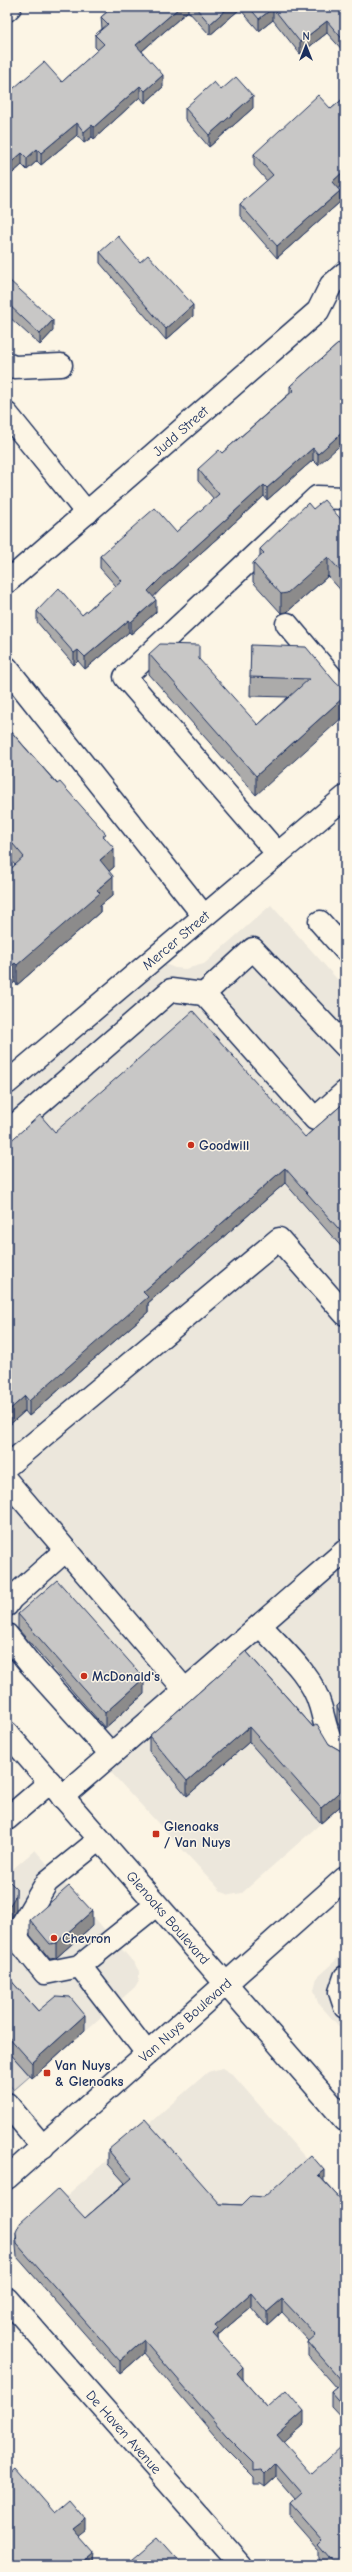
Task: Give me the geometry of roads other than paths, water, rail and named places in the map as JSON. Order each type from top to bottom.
[{"type":"street","points":[[7,10],[10,7]]},
{"type":"street","name":"Judd Street","points":[[7,582],[87,514],[318,311],[331,285],[345,273]]},
{"type":"street","points":[[7,364],[14,367],[61,365]]},
{"type":"street","points":[[7,414],[87,514]]},
{"type":"street","points":[[278,854],[125,677],[318,498],[345,498]]},
{"type":"street","points":[[288,624],[345,693]]},
{"type":"street","points":[[7,668],[204,916]]},
{"type":"street","name":"Mercer Street","points":[[7,1083],[345,797]]},
{"type":"street","points":[[320,922],[345,950]]},
{"type":"street","points":[[204,994],[253,949],[345,1046]]},
{"type":"street","points":[[7,1132],[171,990],[204,994],[315,1119],[345,1092]]},
{"type":"street","points":[[7,1466],[279,1239],[345,1314]]},
{"type":"street","points":[[7,1481],[185,1690]]},
{"type":"street","points":[[7,1605],[66,1550]]},
{"type":"street","points":[[7,1819],[111,1754],[345,1551]]},
{"type":"street","points":[[260,1626],[309,1679],[320,1704],[326,1732],[336,1749],[345,1754]]},
{"type":"street","points":[[7,1635],[30,1664],[111,1754]]},
{"type":"street","name":"Glenoaks Boulevard","points":[[7,1733],[345,2120]]},
{"type":"street","points":[[99,1840],[47,1882],[15,1936],[45,1973],[80,1966],[156,1904]]},
{"type":"street","name":"Van Nuys Boulevard","points":[[7,2178],[345,1878]]},
{"type":"street","points":[[80,1966],[148,2053]]},
{"type":"street","points":[[345,1977],[340,1992],[345,2007]]},
{"type":"street","points":[[7,2104],[43,2147]]},
{"type":"street","name":"De Haven Avenue","points":[[7,2299],[241,2565]]},
{"type":"place","name":"Goodwill","points":[[191,1145]]},
{"type":"place","name":"McDonald's","points":[[84,1676]]},
{"type":"place","name":"Glenoaks / Van Nuys","points":[[156,1834]]},
{"type":"place","name":"Chevron","points":[[54,1938]]},
{"type":"place","name":"Van Nuys & Glenoaks","points":[[47,2073]]}]
